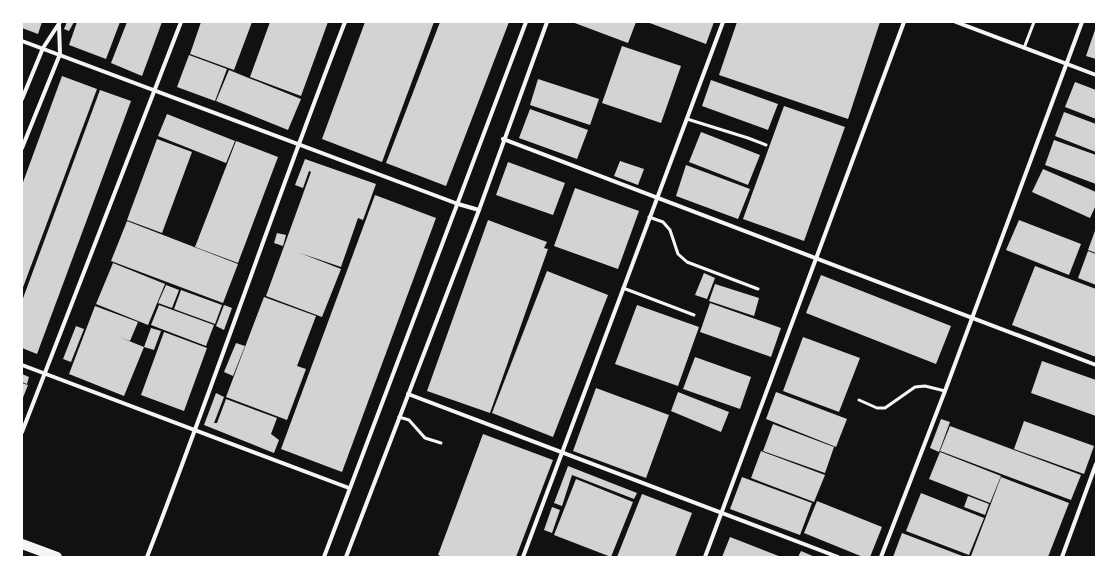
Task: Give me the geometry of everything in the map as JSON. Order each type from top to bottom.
[{"type":"main road","points":[[22,544],[58,557]]},
{"type":"street","points":[[22,432],[181,22]]},
{"type":"street","points":[[147,557],[196,431],[297,145],[345,22]]},
{"type":"street","points":[[324,557],[526,22]]},
{"type":"street","points":[[346,557],[479,210],[503,139],[547,22]]},
{"type":"street","points":[[523,557],[563,453],[656,198],[724,22]]},
{"type":"street","points":[[705,557],[904,22]]},
{"type":"street","points":[[956,22],[1096,75]]},
{"type":"street","points":[[881,557],[945,392],[1082,22]]},
{"type":"street","points":[[22,99],[43,48],[60,23]]},
{"type":"street","points":[[22,148],[60,54],[60,23]]},
{"type":"street","points":[[22,41],[60,54],[297,145],[458,204],[479,210]]},
{"type":"street","points":[[503,139],[1096,365]]},
{"type":"street","points":[[22,364],[349,488]]},
{"type":"street","points":[[408,394],[838,557]]},
{"type":"street","points":[[1062,557],[1096,464]]},
{"type":"lane","points":[[1024,48],[1034,22]]},
{"type":"lane","points":[[687,119],[766,145]]},
{"type":"lane","points":[[649,217],[663,222],[670,230],[678,254],[688,262],[758,289]]},
{"type":"lane","points":[[623,288],[694,315]]},
{"type":"lane","points":[[859,400],[877,408],[885,408],[915,387],[925,386],[945,392]]},
{"type":"lane","points":[[399,417],[409,420],[425,438],[442,443]]},
{"type":"building","points":[[22,22],[42,22],[38,34],[22,28]]},
{"type":"building","points":[[67,22],[74,22],[69,31],[64,29]]},
{"type":"building","points":[[77,22],[120,22],[106,59],[69,45]]},
{"type":"building","points":[[127,22],[162,22],[142,76],[111,63]]},
{"type":"building","points":[[201,22],[252,22],[234,70],[190,54]]},
{"type":"building","points":[[270,22],[328,22],[301,96],[250,77]]},
{"type":"building","points":[[365,22],[434,22],[382,162],[322,139]]},
{"type":"building","points":[[440,22],[509,22],[446,186],[386,163]]},
{"type":"building","points":[[572,22],[636,22],[628,43]]},
{"type":"building","points":[[647,22],[714,22],[706,44]]},
{"type":"building","points":[[737,22],[880,22],[848,119],[719,75]]},
{"type":"building","points":[[1096,27],[1096,59],[1086,56]]},
{"type":"building","points":[[622,46],[681,66],[661,123],[602,103]]},
{"type":"building","points":[[189,55],[227,69],[215,101],[177,87]]},
{"type":"building","points":[[229,70],[301,99],[288,130],[216,101]]},
{"type":"building","points":[[62,76],[97,89],[22,290],[22,185]]},
{"type":"building","points":[[538,79],[599,99],[590,125],[530,105]]},
{"type":"building","points":[[711,80],[778,104],[768,130],[702,106]]},
{"type":"building","points":[[1075,82],[1096,90],[1096,119],[1065,107]]},
{"type":"building","points":[[100,90],[131,101],[37,354],[22,348],[22,301]]},
{"type":"building","points":[[784,106],[845,127],[804,241],[743,219]]},
{"type":"building","points":[[530,109],[588,130],[577,159],[519,138]]},
{"type":"building","points":[[1064,112],[1096,124],[1096,152],[1055,136]]},
{"type":"building","points":[[167,114],[235,141],[226,163],[158,136]]},
{"type":"building","points":[[701,132],[760,155],[748,185],[689,162]]},
{"type":"building","points":[[157,139],[192,152],[162,233],[127,220]]},
{"type":"building","points":[[1054,140],[1096,155],[1096,184],[1045,165]]},
{"type":"building","points":[[236,141],[278,157],[238,263],[195,247]]},
{"type":"building","points":[[305,159],[376,184],[363,220],[358,218],[341,267],[300,253],[341,269],[322,317],[266,296],[311,172],[309,171],[303,188],[295,185]]},
{"type":"building","points":[[620,161],[644,169],[638,185],[614,176]]},
{"type":"building","points":[[508,162],[565,183],[553,215],[496,195]]},
{"type":"building","points":[[686,165],[750,189],[738,219],[676,196]]},
{"type":"building","points":[[1043,169],[1096,192],[1096,205],[1090,218],[1032,192]]},
{"type":"building","points":[[575,188],[639,211],[618,269],[554,246]]},
{"type":"building","points":[[375,195],[436,218],[342,472],[281,449]]},
{"type":"building","points":[[488,220],[547,242],[544,248],[548,249],[490,413],[427,391]]},
{"type":"building","points":[[1019,220],[1081,244],[1069,275],[1006,250]]},
{"type":"building","points":[[127,221],[238,264],[223,303],[111,261]]},
{"type":"building","points":[[1096,228],[1096,253],[1088,250]]},
{"type":"building","points":[[277,233],[286,235],[283,246],[274,243]]},
{"type":"building","points":[[1088,251],[1096,254],[1096,285],[1078,278]]},
{"type":"building","points":[[113,263],[165,284],[148,325],[96,304]]},
{"type":"building","points":[[1035,266],[1096,289],[1096,357],[1012,325]]},
{"type":"building","points":[[547,271],[608,295],[553,437],[492,413]]},
{"type":"building","points":[[704,273],[715,278],[707,299],[695,295]]},
{"type":"building","points":[[821,275],[951,326],[936,364],[806,313]]},
{"type":"building","points":[[715,284],[759,298],[754,316],[709,301]]},
{"type":"building","points":[[166,285],[179,290],[172,308],[158,303]]},
{"type":"building","points":[[181,290],[222,305],[215,324],[174,309]]},
{"type":"building","points":[[264,297],[316,316],[297,366],[306,369],[287,420],[226,397]]},
{"type":"building","points":[[710,303],[781,328],[771,357],[700,332]]},
{"type":"building","points":[[159,305],[214,325],[206,346],[151,325]]},
{"type":"building","points":[[224,305],[232,308],[224,330],[216,326]]},
{"type":"building","points":[[637,305],[699,327],[678,386],[615,364]]},
{"type":"building","points":[[95,306],[138,322],[130,341],[119,337],[144,347],[124,396],[69,374]]},
{"type":"building","points":[[76,326],[84,329],[71,362],[63,359]]},
{"type":"building","points":[[151,328],[161,331],[154,350],[144,347]]},
{"type":"building","points":[[164,332],[207,348],[184,411],[141,395]]},
{"type":"building","points":[[803,337],[860,358],[839,412],[783,391]]},
{"type":"building","points":[[236,343],[245,346],[233,376],[224,372]]},
{"type":"building","points":[[695,357],[751,377],[740,409],[683,389]]},
{"type":"building","points":[[1042,361],[1096,380],[1096,416],[1031,393]]},
{"type":"building","points":[[22,374],[29,377],[27,384],[22,382]]},
{"type":"building","points":[[22,383],[28,385],[22,400]]},
{"type":"building","points":[[596,388],[669,415],[646,478],[573,451]]},
{"type":"building","points":[[678,392],[729,412],[721,432],[671,411]]},
{"type":"building","points":[[776,392],[847,419],[836,447],[766,419]]},
{"type":"building","points":[[216,393],[224,397],[214,423],[217,423],[226,399],[277,418],[271,434],[279,440],[274,453],[204,425]]},
{"type":"building","points":[[941,419],[950,422],[939,452],[930,448]]},
{"type":"building","points":[[1024,421],[1094,446],[1084,474],[1014,449]]},
{"type":"building","points":[[773,424],[834,447],[825,473],[763,451]]},
{"type":"building","points":[[950,426],[1081,475],[1071,500],[940,451]]},
{"type":"building","points":[[483,434],[553,460],[516,557],[443,557],[438,555]]},
{"type":"building","points":[[761,451],[825,475],[814,502],[751,478]]},
{"type":"building","points":[[940,452],[1001,476],[990,503],[929,479]]},
{"type":"building","points":[[568,466],[637,493],[634,499],[572,475],[562,506],[554,503]]},
{"type":"building","points":[[742,477],[812,503],[800,535],[730,509]]},
{"type":"building","points":[[1001,477],[1069,503],[1048,557],[971,556]]},
{"type":"building","points":[[576,479],[633,502],[611,557],[554,535]]},
{"type":"building","points":[[921,493],[984,518],[969,555],[906,531]]},
{"type":"building","points":[[642,494],[692,513],[675,557],[617,557]]},
{"type":"building","points":[[968,496],[989,504],[985,515],[964,507]]},
{"type":"building","points":[[817,501],[882,527],[870,557],[863,557],[804,533]]},
{"type":"building","points":[[552,507],[560,510],[552,533],[544,530]]},
{"type":"building","points":[[902,533],[965,557],[893,557]]},
{"type":"building","points":[[730,537],[781,557],[722,557]]},
{"type":"building","points":[[801,551],[815,557],[798,557]]}]
